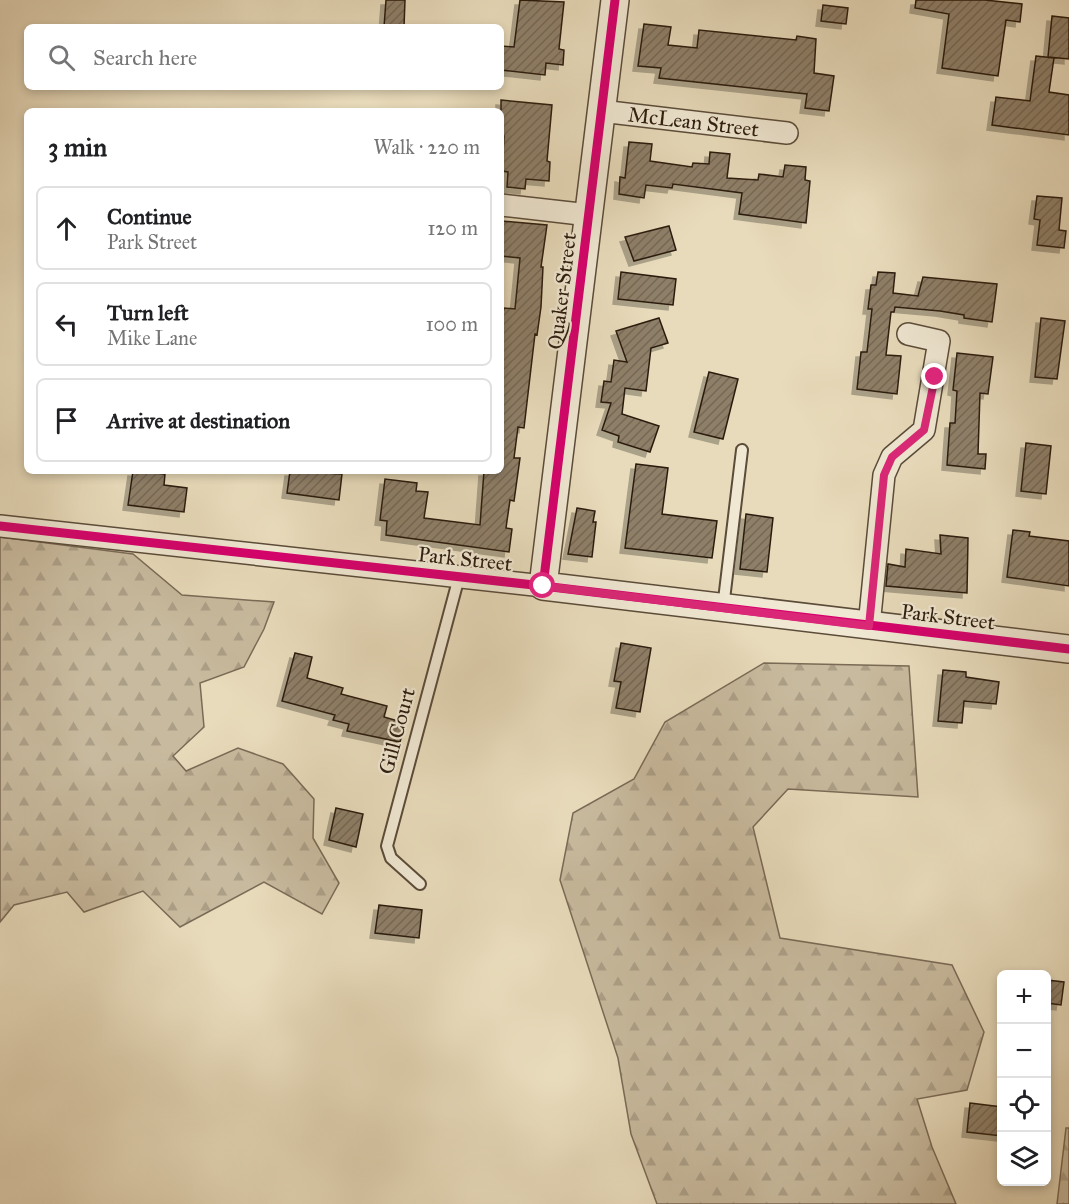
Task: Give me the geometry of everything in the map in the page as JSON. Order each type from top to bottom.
[{"type":"street","name":"Quaker Street","points":[[543,586],[615,0]]},
{"type":"street","name":"McLean Street","points":[[601,111],[787,133]]},
{"type":"street","points":[[504,205],[589,215]]},
{"type":"street","points":[[869,626],[884,475],[892,457],[924,430],[935,377],[939,340],[908,334]]},
{"type":"street","name":"Park Street","points":[[0,526],[543,586],[1069,649]]},
{"type":"lane","points":[[723,608],[742,450]]},
{"type":"lane","name":"Gill Court","points":[[420,884],[391,858],[387,846],[459,577]]},
{"type":"green space","points":[[0,537],[133,554],[182,595],[274,602],[264,629],[244,667],[200,683],[204,727],[173,756],[186,771],[238,748],[283,764],[314,799],[313,838],[339,883],[322,914],[264,882],[180,927],[143,891],[84,912],[67,892],[14,905],[0,922]]},
{"type":"green space","points":[[764,663],[909,666],[918,797],[788,789],[753,827],[780,938],[952,965],[984,1032],[967,1090],[917,1099],[932,1147],[956,1204],[657,1204],[631,1134],[618,1058],[560,880],[573,813],[634,779],[665,722]]},
{"type":"green space","points":[[1066,1128],[1069,1128],[1069,1204],[1057,1204]]},
{"type":"building","points":[[386,0],[405,0],[404,24],[384,24]]},
{"type":"building","points":[[520,0],[564,2],[559,49],[564,50],[563,65],[546,63],[545,75],[504,70],[504,46],[514,47]]},
{"type":"building","points":[[916,0],[985,0],[1022,4],[1020,22],[1006,20],[998,76],[942,68],[949,14],[915,8]]},
{"type":"building","points":[[823,5],[848,8],[846,24],[821,21]]},
{"type":"building","points":[[1052,16],[1069,18],[1069,59],[1048,57]]},
{"type":"building","points":[[644,24],[671,27],[668,45],[697,48],[699,30],[796,40],[797,36],[816,39],[814,73],[834,76],[829,111],[805,108],[807,94],[659,78],[661,68],[638,66]]},
{"type":"building","points":[[1036,56],[1054,58],[1049,92],[1069,95],[1069,135],[992,125],[996,97],[1030,101]]},
{"type":"building","points":[[501,100],[552,105],[547,161],[550,162],[549,181],[526,179],[525,189],[507,187],[508,172],[504,171],[504,108],[501,108]]},
{"type":"building","points":[[629,142],[652,144],[650,161],[692,167],[693,163],[709,164],[710,152],[730,154],[727,178],[758,180],[759,174],[783,177],[785,165],[806,167],[805,180],[810,181],[806,223],[739,214],[742,193],[673,184],[672,188],[646,185],[644,198],[619,194],[620,177],[625,178]]},
{"type":"building","points":[[1037,196],[1062,198],[1059,230],[1066,231],[1064,248],[1037,245],[1040,220],[1034,219]]},
{"type":"building","points":[[504,221],[547,225],[541,267],[543,267],[541,307],[537,335],[535,334],[524,428],[518,427],[514,458],[520,458],[514,501],[510,500],[506,528],[512,529],[509,552],[386,535],[387,521],[380,520],[385,479],[417,483],[416,491],[428,492],[424,518],[480,525],[484,474],[504,474],[504,308],[515,309],[520,258],[504,256]]},
{"type":"building","points":[[669,226],[676,250],[634,261],[625,237]]},
{"type":"building","points":[[621,272],[676,279],[673,305],[618,299]]},
{"type":"building","points":[[878,272],[895,273],[893,293],[918,296],[923,277],[997,284],[992,322],[964,318],[964,315],[940,311],[895,307],[894,312],[891,312],[886,355],[901,356],[897,394],[857,389],[861,352],[867,352],[872,309],[868,309],[871,285],[876,285]]},
{"type":"building","points":[[659,318],[668,343],[651,348],[646,391],[625,388],[622,414],[659,426],[650,452],[618,442],[619,436],[602,430],[611,403],[601,402],[604,381],[611,382],[614,360],[627,362],[616,331]]},
{"type":"building","points":[[1041,318],[1065,321],[1057,379],[1035,377]]},
{"type":"building","points":[[957,353],[993,357],[988,394],[980,393],[978,454],[986,454],[985,469],[947,465],[950,423],[955,423],[957,391],[953,390]]},
{"type":"building","points":[[709,372],[738,379],[723,439],[694,432]]},
{"type":"building","points":[[1026,443],[1051,446],[1046,494],[1021,491]]},
{"type":"building","points":[[636,464],[668,468],[662,514],[717,521],[712,558],[625,548]]},
{"type":"building","points":[[133,474],[165,474],[164,485],[187,488],[184,512],[128,505]]},
{"type":"building","points":[[290,474],[342,474],[339,500],[287,493]]},
{"type":"building","points":[[577,508],[595,511],[592,557],[568,554]]},
{"type":"building","points":[[746,514],[773,518],[767,572],[740,569]]},
{"type":"building","points":[[1013,530],[1030,532],[1029,536],[1069,541],[1069,586],[1007,577]]},
{"type":"building","points":[[940,535],[968,538],[967,593],[886,586],[888,564],[905,567],[906,549],[941,554]]},
{"type":"building","points":[[621,643],[651,648],[640,712],[616,708],[621,682],[614,681]]},
{"type":"building","points":[[295,653],[312,657],[307,678],[343,688],[341,694],[387,706],[384,717],[405,723],[400,742],[347,731],[349,724],[333,720],[335,715],[282,701]]},
{"type":"building","points":[[943,670],[966,672],[966,677],[999,682],[996,704],[964,701],[962,723],[938,721]]},
{"type":"building","points":[[336,808],[363,814],[356,847],[329,840]]},
{"type":"building","points":[[379,905],[422,910],[419,938],[375,933]]},
{"type":"building","points":[[1051,980],[1064,982],[1061,1005],[1051,1004]]},
{"type":"building","points":[[970,1103],[997,1106],[997,1135],[967,1132]]},
{"type":"cycle path","points":[[543,586],[615,0]]},
{"type":"cycle path","points":[[0,526],[543,586],[1069,649]]},
{"type":"route","points":[[543,586],[869,626],[884,475],[892,457],[924,430],[935,377]]}]
